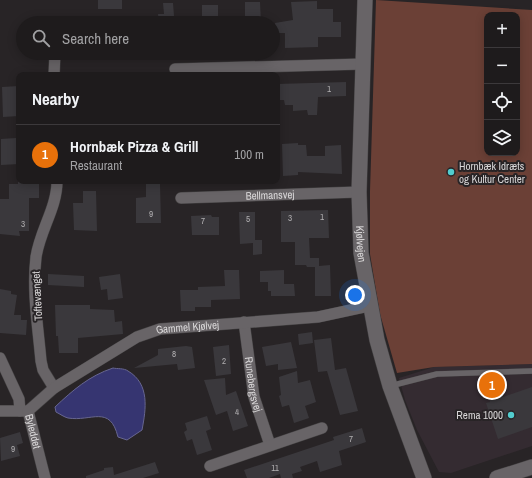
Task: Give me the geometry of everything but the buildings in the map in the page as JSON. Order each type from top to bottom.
[{"type":"street","name":"Kjølvejen","points":[[365,0],[359,192],[361,253],[376,340],[390,386],[424,478]]},
{"type":"street","points":[[54,72],[55,60]]},
{"type":"street","points":[[175,69],[363,64]]},
{"type":"street","name":"Toftevænget","points":[[54,388],[43,370],[41,361],[34,280],[39,244],[57,195],[57,184]]},
{"type":"street","name":"Bellmansvej","points":[[181,198],[359,192]]},
{"type":"street","name":"Gammel Kjølvej","points":[[24,411],[54,388],[137,337],[160,329],[318,317],[369,306]]},
{"type":"street","name":"Runebergsvej","points":[[244,322],[254,397],[270,445]]},
{"type":"street","points":[[0,358],[24,411]]},
{"type":"street","name":"Byleddet","points":[[0,411],[24,411],[45,478]]},
{"type":"street","points":[[210,466],[322,428]]},
{"type":"street","points":[[496,478],[532,467]]},
{"type":"lane","points":[[390,386],[427,375],[442,373],[532,371]]},
{"type":"shaded area","name":"Hornbæk Idræts og Kultur Center","points":[[376,0],[532,10],[532,364],[434,367],[397,373],[380,314],[370,254],[370,191]]},
{"type":"shaded area","points":[[532,364],[532,446],[451,473],[439,472],[417,430],[405,400],[399,378],[434,367]]},
{"type":"shaded area","points":[[113,368],[126,370],[135,376],[140,383],[145,398],[145,414],[142,430],[127,440],[118,437],[110,421],[105,418],[68,418],[56,412],[55,407],[82,384],[96,375]]},
{"type":"place","name":"Hornbæk Idræts og Kultur Center","points":[[451,172]]},
{"type":"place","name":"Hornbæk Pizza & Grill","points":[[492,385]]},
{"type":"place","name":"Rema 1000","points":[[511,415]]}]
